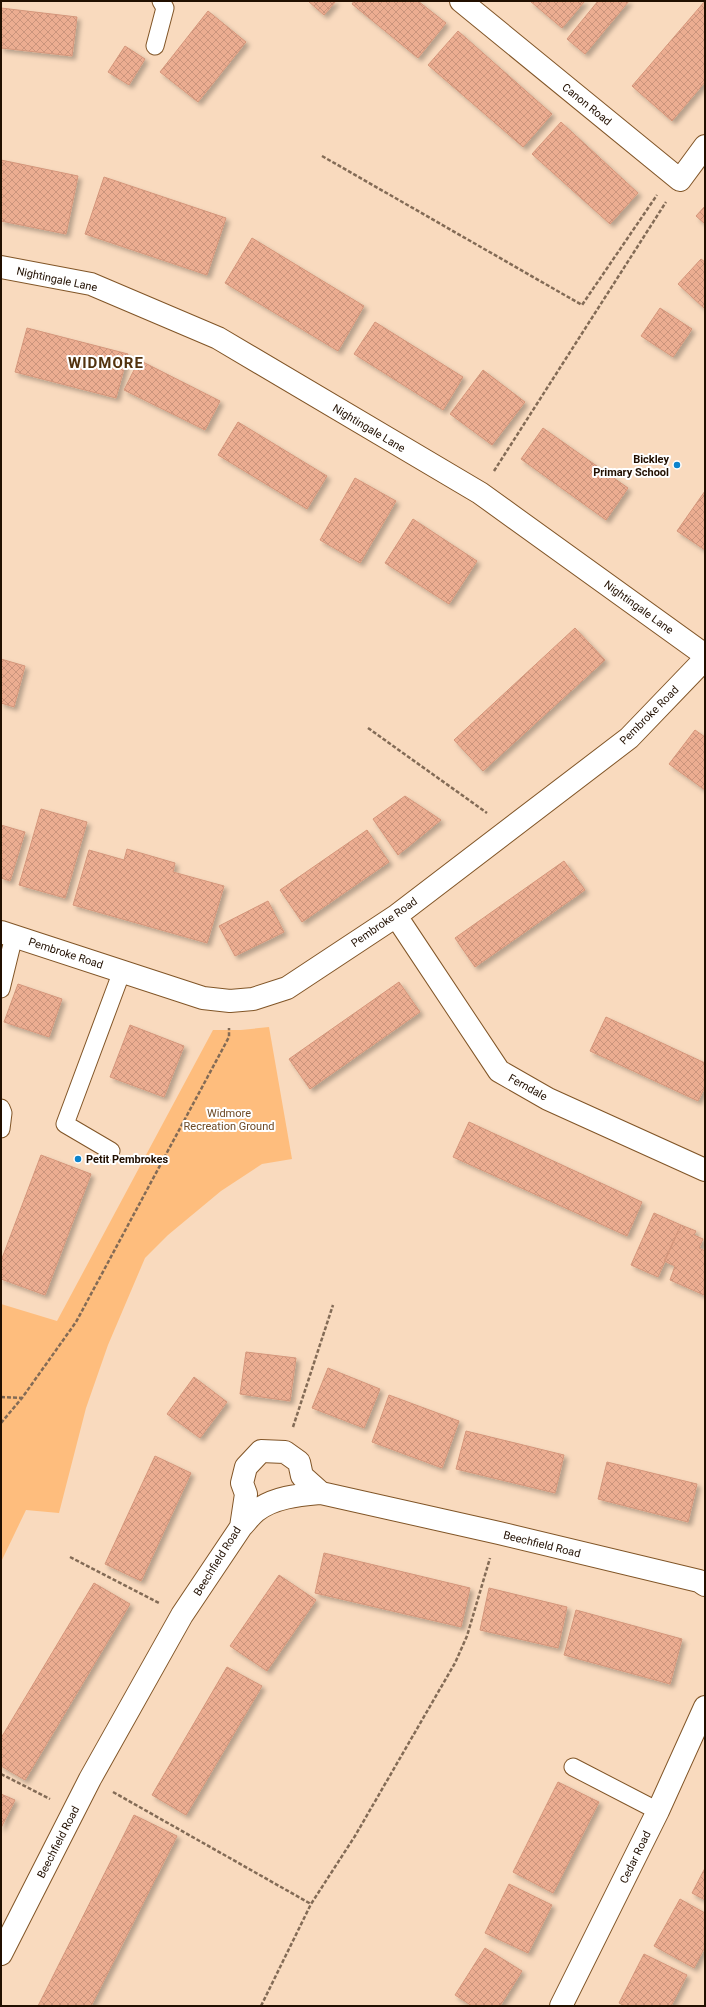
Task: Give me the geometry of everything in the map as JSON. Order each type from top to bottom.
[{"type":"street","name":"Canon Road","points":[[461,1],[676,177]]},
{"type":"street","points":[[676,177],[705,146]]},
{"type":"street","name":"Nightingale Lane","points":[[1,267],[90,284],[218,338],[480,493],[705,655]]},
{"type":"street","name":"Pembroke Road","points":[[7,934],[203,998],[230,1001],[253,999],[287,988],[396,916],[629,738],[705,659]]},
{"type":"street","name":"Ferndale","points":[[396,916],[499,1071],[548,1099],[704,1170]]},
{"type":"street","name":"Beechfield Road","points":[[1,1954],[90,1779],[182,1615],[241,1527],[246,1494],[242,1483],[246,1467],[261,1451],[285,1452],[299,1462],[302,1476],[321,1493],[500,1533],[703,1582]]},
{"type":"street","points":[[241,1527],[257,1511],[278,1500],[298,1495],[321,1493]]},
{"type":"street","name":"Cedar Road","points":[[561,2006],[658,1811],[705,1707]]},
{"type":"lane","points":[[155,46],[166,8],[161,1]]},
{"type":"lane","points":[[1,989],[7,934]]},
{"type":"lane","points":[[111,1151],[65,1124],[122,971]]},
{"type":"lane","points":[[1,1108],[3,1113],[1,1129]]},
{"type":"lane","points":[[573,1767],[658,1811]]},
{"type":"path","points":[[322,156],[582,305],[676,177]]},
{"type":"path","points":[[480,493],[676,177]]},
{"type":"path","points":[[368,728],[488,814],[500,836]]},
{"type":"path","points":[[1,1423],[22,1398],[76,1322],[229,1037],[230,1001]]},
{"type":"path","points":[[285,1452],[333,1305]]},
{"type":"path","points":[[1,1397],[22,1398]]},
{"type":"path","points":[[261,2006],[311,1904],[355,1836],[455,1663],[467,1636],[486,1572],[500,1533]]},
{"type":"path","points":[[70,1557],[182,1615]]},
{"type":"path","points":[[1,1774],[74,1810]]},
{"type":"path","points":[[90,1779],[311,1904]]},
{"type":"green space","name":"Widmore Recreation Ground","points":[[269,1027],[292,1159],[262,1164],[221,1191],[168,1235],[145,1258],[108,1345],[86,1408],[59,1513],[26,1510],[1,1562],[1,1304],[57,1321],[213,1030],[241,1030]]},
{"type":"building","points":[[308,1],[336,1],[324,15]]},
{"type":"building","points":[[354,1],[418,1],[446,23],[418,58],[352,4]]},
{"type":"building","points":[[530,1],[585,1],[562,28]]},
{"type":"building","points":[[598,1],[629,1],[585,54],[567,39]]},
{"type":"building","points":[[705,1],[705,82],[672,121],[632,86]]},
{"type":"building","points":[[1,8],[77,17],[72,56],[1,48]]},
{"type":"building","points":[[208,11],[246,42],[198,102],[160,72]]},
{"type":"building","points":[[458,31],[552,114],[523,147],[428,65]]},
{"type":"building","points":[[125,46],[145,59],[129,85],[108,72]]},
{"type":"building","points":[[561,122],[638,193],[610,224],[532,154]]},
{"type":"building","points":[[1,160],[78,176],[66,234],[1,221]]},
{"type":"building","points":[[104,177],[226,218],[207,275],[85,234]]},
{"type":"building","points":[[705,206],[705,224],[696,216]]},
{"type":"building","points":[[252,238],[364,306],[338,351],[225,283]]},
{"type":"building","points":[[701,259],[705,262],[705,309],[678,284]]},
{"type":"building","points":[[660,308],[692,329],[673,357],[641,336]]},
{"type":"building","points":[[375,322],[463,377],[443,410],[354,354]]},
{"type":"building","points":[[27,328],[128,354],[116,398],[15,372]]},
{"type":"building","points":[[139,360],[220,401],[205,430],[124,390]]},
{"type":"building","points":[[483,370],[525,402],[492,445],[450,414]]},
{"type":"building","points":[[238,422],[327,476],[307,509],[218,455]]},
{"type":"building","points":[[543,428],[628,488],[606,520],[521,459]]},
{"type":"building","points":[[355,478],[396,501],[360,563],[320,540]]},
{"type":"building","points":[[705,491],[705,550],[677,531]]},
{"type":"building","points":[[413,519],[477,561],[449,604],[385,563]]},
{"type":"building","points":[[575,628],[605,660],[483,771],[454,740]]},
{"type":"building","points":[[1,659],[25,666],[14,707],[1,703]]},
{"type":"building","points":[[695,730],[705,737],[705,790],[669,764]]},
{"type":"building","points":[[405,796],[441,820],[398,855],[373,819]]},
{"type":"building","points":[[41,809],[87,822],[65,898],[19,885]]},
{"type":"building","points":[[1,825],[25,832],[10,881],[1,878]]},
{"type":"building","points":[[367,830],[389,862],[302,922],[280,890]]},
{"type":"building","points":[[127,849],[175,863],[173,872],[224,886],[207,943],[73,905],[89,850],[124,860]]},
{"type":"building","points":[[564,861],[585,890],[475,967],[455,938]]},
{"type":"building","points":[[268,901],[284,932],[235,956],[219,926]]},
{"type":"building","points":[[399,982],[420,1012],[310,1089],[289,1059]]},
{"type":"building","points":[[18,984],[62,999],[49,1037],[4,1022]]},
{"type":"building","points":[[606,1017],[705,1063],[705,1087],[698,1101],[590,1051]]},
{"type":"building","points":[[130,1025],[184,1046],[164,1097],[110,1077]]},
{"type":"building","points":[[469,1122],[642,1202],[627,1236],[453,1157]]},
{"type":"building","points":[[41,1155],[91,1174],[45,1295],[1,1279],[1,1261]]},
{"type":"building","points":[[654,1213],[681,1225],[658,1277],[631,1265]]},
{"type":"building","points":[[681,1225],[696,1231],[694,1235],[703,1239],[699,1248],[705,1251],[704,1295],[670,1280],[675,1266],[664,1261]]},
{"type":"building","points":[[246,1352],[296,1358],[290,1401],[240,1394]]},
{"type":"building","points":[[328,1368],[380,1389],[364,1428],[312,1408]]},
{"type":"building","points":[[194,1377],[227,1402],[200,1438],[167,1414]]},
{"type":"building","points":[[389,1395],[459,1421],[442,1468],[372,1442]]},
{"type":"building","points":[[466,1431],[564,1455],[555,1493],[456,1469]]},
{"type":"building","points":[[155,1456],[191,1473],[141,1581],[105,1564]]},
{"type":"building","points":[[607,1462],[697,1484],[688,1522],[598,1499]]},
{"type":"building","points":[[324,1553],[470,1588],[461,1627],[315,1593]]},
{"type":"building","points":[[279,1575],[316,1600],[267,1671],[230,1646]]},
{"type":"building","points":[[94,1583],[130,1604],[25,1780],[1,1766],[1,1738]]},
{"type":"building","points":[[489,1588],[567,1607],[558,1648],[480,1630]]},
{"type":"building","points":[[576,1610],[682,1639],[670,1684],[564,1655]]},
{"type":"building","points":[[227,1667],[262,1686],[186,1815],[152,1795]]},
{"type":"building","points":[[558,1782],[599,1802],[553,1893],[513,1872]]},
{"type":"building","points":[[1,1794],[15,1800],[1,1828]]},
{"type":"building","points":[[134,1815],[177,1836],[91,2006],[38,2006]]},
{"type":"building","points":[[705,1868],[705,1900],[692,1893]]},
{"type":"building","points":[[509,1884],[552,1905],[528,1953],[485,1933]]},
{"type":"building","points":[[680,1899],[705,1913],[705,1947],[694,1968],[654,1946]]},
{"type":"building","points":[[485,1948],[522,1971],[500,2006],[472,2006],[455,1995]]},
{"type":"building","points":[[644,1954],[687,1975],[671,2006],[625,2006],[619,2003]]},
{"type":"place","name":"Bickley Primary School","points":[[677,465]]},
{"type":"place","name":"Petit Pembrokes","points":[[78,1159]]},
{"type":"district","name":"WIDMORE","points":[[106,363]]}]
